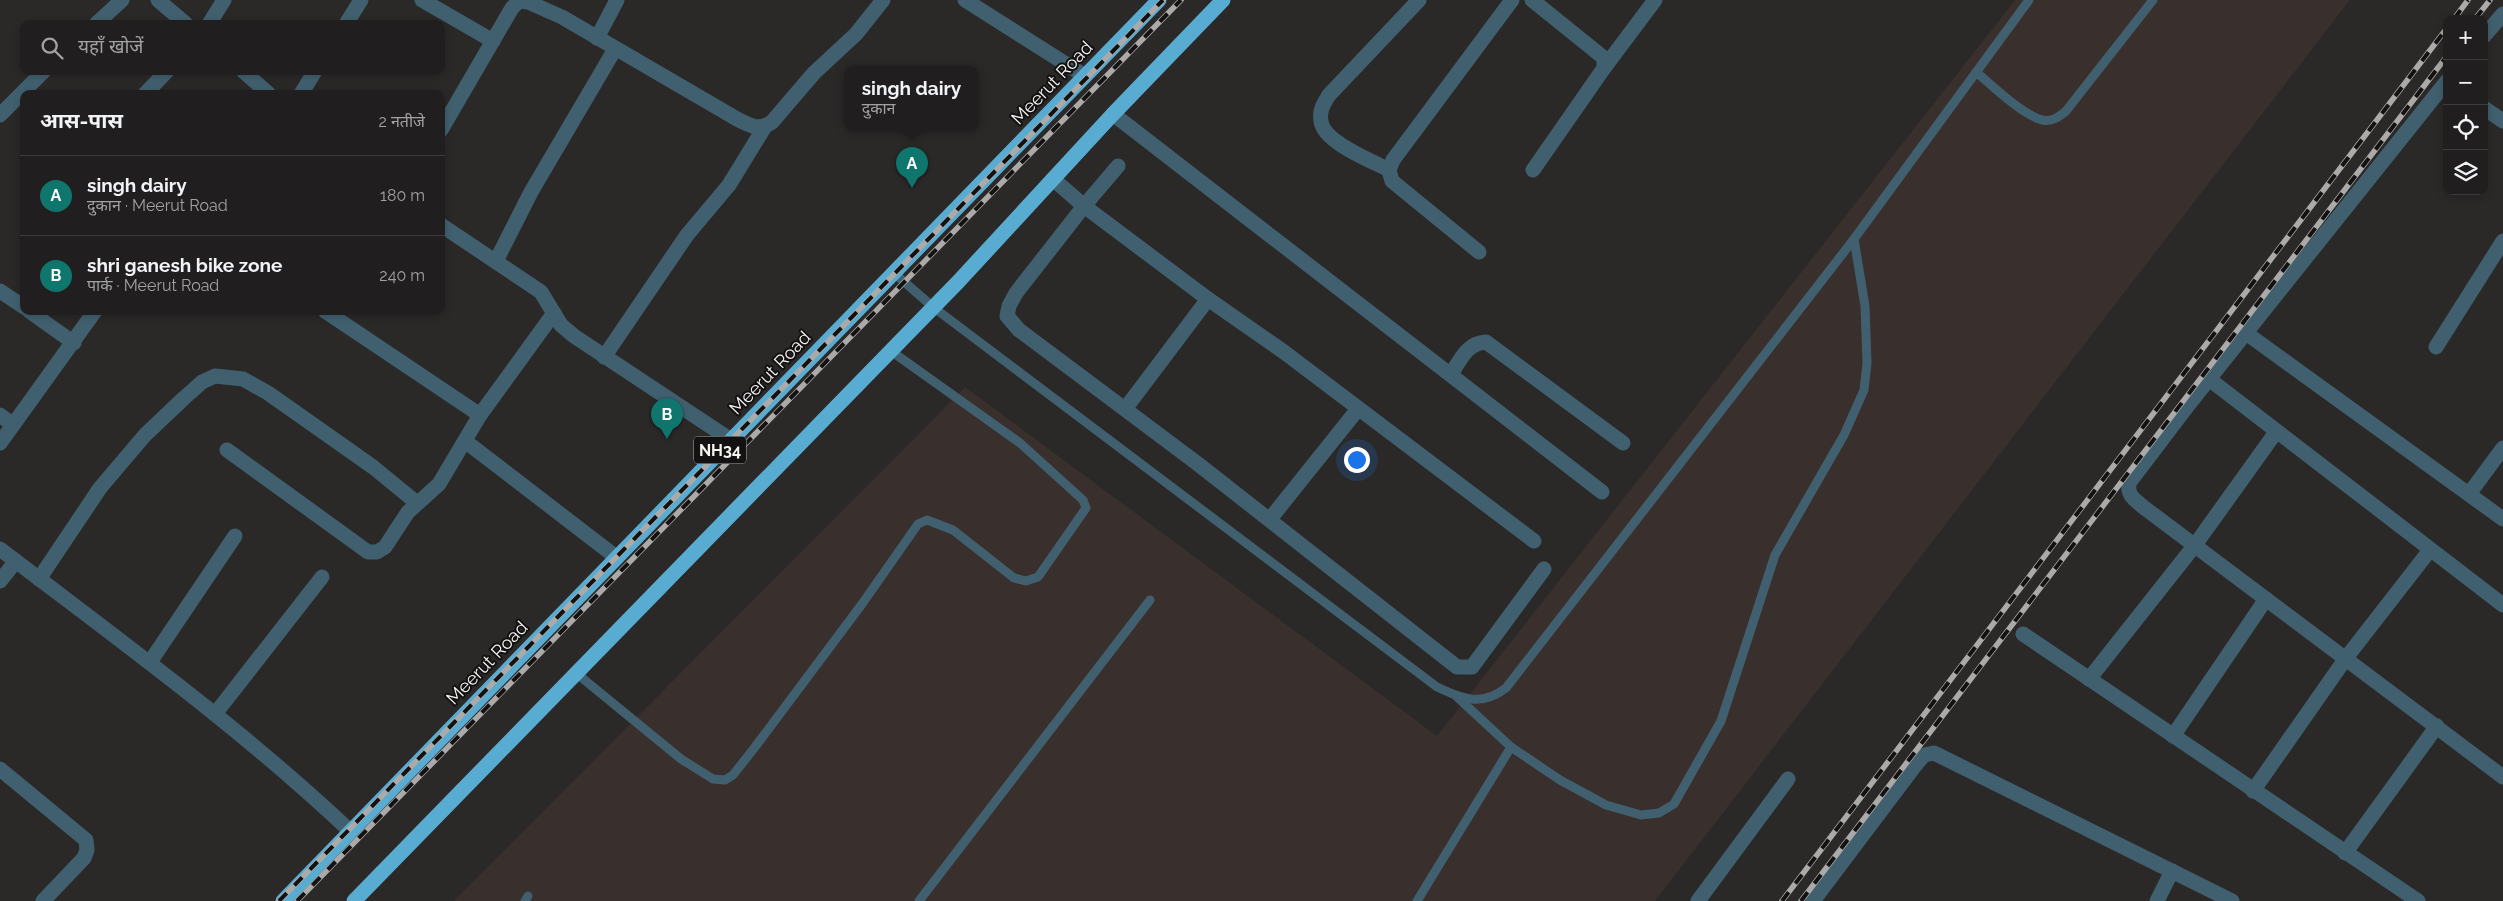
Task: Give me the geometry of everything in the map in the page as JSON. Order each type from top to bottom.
[{"type":"highway","name":"Meerut Road","points":[[283,901],[1158,0]]},
{"type":"highway","name":"NH34","points":[[354,901],[891,351],[1113,114],[1223,0]]},
{"type":"street","points":[[100,20],[122,0]]},
{"type":"street","points":[[158,0],[181,20]]},
{"type":"street","points":[[212,20],[224,0]]},
{"type":"street","points":[[349,20],[362,0]]},
{"type":"street","points":[[422,0],[493,41]]},
{"type":"street","points":[[596,38],[616,0]]},
{"type":"street","points":[[604,357],[687,235],[729,184],[764,128],[772,122],[814,73],[856,34],[883,0]]},
{"type":"street","points":[[965,0],[1085,76]]},
{"type":"street","points":[[1389,170],[1342,145],[1327,134],[1321,122],[1321,108],[1329,95],[1418,0]]},
{"type":"street","points":[[1479,252],[1392,181],[1389,170],[1393,160],[1412,133],[1512,0]]},
{"type":"street","points":[[1532,0],[1597,50],[1604,58],[1604,68]]},
{"type":"street","points":[[1533,170],[1604,68],[1655,0]]},
{"type":"street","points":[[445,123],[512,8],[519,1],[529,1],[562,17],[737,119],[754,127],[764,128]]},
{"type":"street","points":[[2488,31],[2503,14]]},
{"type":"street","points":[[496,261],[531,192],[615,48]]},
{"type":"street","points":[[25,90],[40,75]]},
{"type":"street","points":[[149,90],[163,75]]},
{"type":"street","points":[[248,75],[264,90]]},
{"type":"street","points":[[303,90],[312,75]]},
{"type":"street","points":[[2443,86],[2209,379],[2129,483],[2128,490],[2131,497],[2142,506],[2503,777]]},
{"type":"street","points":[[0,115],[20,95]]},
{"type":"street","points":[[2488,111],[2503,121]]},
{"type":"street","points":[[1113,114],[1602,492]]},
{"type":"street","points":[[1118,166],[1016,293],[1009,306],[1007,316],[1018,330],[1270,519],[1450,662],[1465,668],[1472,666],[1544,569]]},
{"type":"street","points":[[1053,179],[1084,206],[1208,299],[1284,352],[1534,541]]},
{"type":"street","points":[[445,228],[541,292],[561,325],[604,357],[731,440]]},
{"type":"street","points":[[2436,347],[2503,241]]},
{"type":"street","points":[[0,291],[20,305]]},
{"type":"street","points":[[1125,410],[1208,299]]},
{"type":"street","points":[[227,450],[368,552],[377,552],[385,547],[417,503],[439,484],[480,415],[554,313]]},
{"type":"street","points":[[35,315],[74,343]]},
{"type":"street","points":[[0,443],[92,315]]},
{"type":"street","points":[[331,315],[480,415]]},
{"type":"street","points":[[2246,333],[2503,519]]},
{"type":"street","points":[[1451,374],[1467,349],[1476,343],[1486,342],[1624,442]]},
{"type":"street","points":[[39,579],[100,488],[145,435],[183,398],[202,382],[215,376],[243,379],[268,393],[373,468],[417,503]]},
{"type":"street","points":[[2209,379],[2503,605]]},
{"type":"street","points":[[1270,519],[1358,408]]},
{"type":"street","points":[[0,415],[13,425]]},
{"type":"street","points":[[2089,679],[2195,546],[2276,432]]},
{"type":"street","points":[[465,441],[616,557]]},
{"type":"street","points":[[2469,494],[2503,448]]},
{"type":"street","points":[[150,662],[235,536]]},
{"type":"street","points":[[0,549],[150,662],[215,714],[316,798],[350,831]]},
{"type":"street","points":[[2253,791],[2346,658],[2430,550]]},
{"type":"street","points":[[0,582],[16,561]]},
{"type":"street","points":[[215,714],[322,577]]},
{"type":"street","points":[[2173,736],[2266,598]]},
{"type":"street","points":[[2023,634],[2418,901]]},
{"type":"street","points":[[2345,853],[2437,726]]},
{"type":"street","points":[[1813,901],[1914,767],[1924,756],[1934,753],[2227,900]]},
{"type":"street","points":[[0,769],[86,840],[87,850],[84,858],[43,901]]},
{"type":"street","points":[[1698,901],[1788,780]]},
{"type":"street","points":[[2157,901],[2172,871]]},
{"type":"lane","points":[[894,272],[933,307],[1437,687],[1456,696],[1480,700],[1494,697],[1506,688],[1854,239],[2029,0]]},
{"type":"lane","points":[[1976,72],[2027,112],[2043,120],[2056,119],[2066,111],[2153,0]]},
{"type":"lane","points":[[1456,696],[1511,747],[1560,780],[1606,805],[1641,815],[1660,814],[1674,804],[1683,792],[1721,721],[1775,554],[1852,420],[1864,390],[1868,363],[1865,306],[1854,239]]},
{"type":"lane","points":[[576,673],[681,759],[713,779],[725,780],[732,775],[755,747],[862,604],[918,524],[927,520],[938,522],[953,530],[1014,578],[1026,581],[1038,577],[1080,519],[1086,508],[1083,500],[1020,442],[891,351]]},
{"type":"lane","points":[[919,901],[1150,600]]},
{"type":"lane","points":[[1416,901],[1511,747]]},
{"type":"shaded area","points":[[2015,0],[2350,0],[1655,901],[454,901],[965,387],[1437,736]]},
{"type":"railway","points":[[279,901],[1163,0]]},
{"type":"railway","points":[[297,901],[1181,0]]},
{"type":"railway","points":[[2457,15],[2468,0]]},
{"type":"railway","points":[[2478,15],[2490,0]]},
{"type":"railway","points":[[1782,901],[2443,33]]},
{"type":"railway","points":[[1801,901],[2444,60]]},
{"type":"place","name":"singh dairy","points":[[912,188]]},
{"type":"place","name":"shri ganesh bike zone","points":[[667,439]]}]
